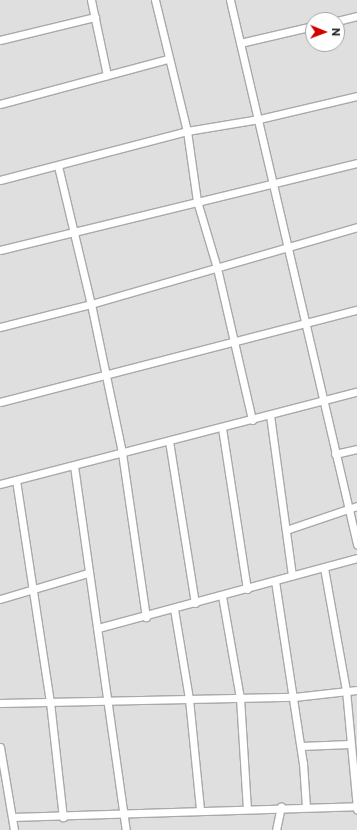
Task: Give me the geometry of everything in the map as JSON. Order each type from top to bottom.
[{"type":"street","points":[[91,0],[107,75]]},
{"type":"street","points":[[155,0],[168,59],[187,131],[197,201],[217,268],[233,343],[252,420]]},
{"type":"street","points":[[230,0],[290,246],[322,401],[357,544]]},
{"type":"street","points":[[0,40],[95,16]]},
{"type":"street","points":[[345,19],[357,16]]},
{"type":"street","points":[[240,43],[305,28]]},
{"type":"street","points":[[0,104],[168,59]]},
{"type":"street","points":[[0,180],[187,131],[259,119],[357,96]]},
{"type":"street","points":[[0,250],[72,234],[197,201],[275,185],[357,163]]},
{"type":"street","points":[[58,166],[72,234],[91,304],[122,453],[146,617]]},
{"type":"street","points":[[0,327],[91,304],[357,227]]},
{"type":"street","points":[[0,402],[357,310]]},
{"type":"street","points":[[0,484],[270,416],[357,392]]},
{"type":"street","points":[[270,416],[292,576]]},
{"type":"street","points":[[222,428],[246,589]]},
{"type":"street","points":[[169,441],[195,603]]},
{"type":"street","points":[[335,454],[357,449]]},
{"type":"street","points":[[74,466],[88,573],[98,628],[107,700],[125,814],[126,830]]},
{"type":"street","points":[[16,480],[50,702],[63,817]]},
{"type":"street","points":[[286,530],[357,506]]},
{"type":"street","points":[[98,628],[146,617],[357,558]]},
{"type":"street","points":[[12,817],[63,817],[281,807],[357,807],[346,690],[324,568]]},
{"type":"street","points":[[0,599],[88,573]]},
{"type":"street","points":[[274,581],[301,746],[306,807]]},
{"type":"street","points":[[222,596],[240,698],[247,808]]},
{"type":"street","points":[[174,609],[189,699],[200,810]]},
{"type":"street","points":[[0,703],[294,697],[346,690],[357,690]]},
{"type":"street","points":[[301,746],[350,744]]},
{"type":"street","points":[[0,747],[14,830]]},
{"type":"street","points":[[276,830],[281,807]]},
{"type":"shaded area","points":[[0,0],[357,0],[357,830],[0,830]]}]
